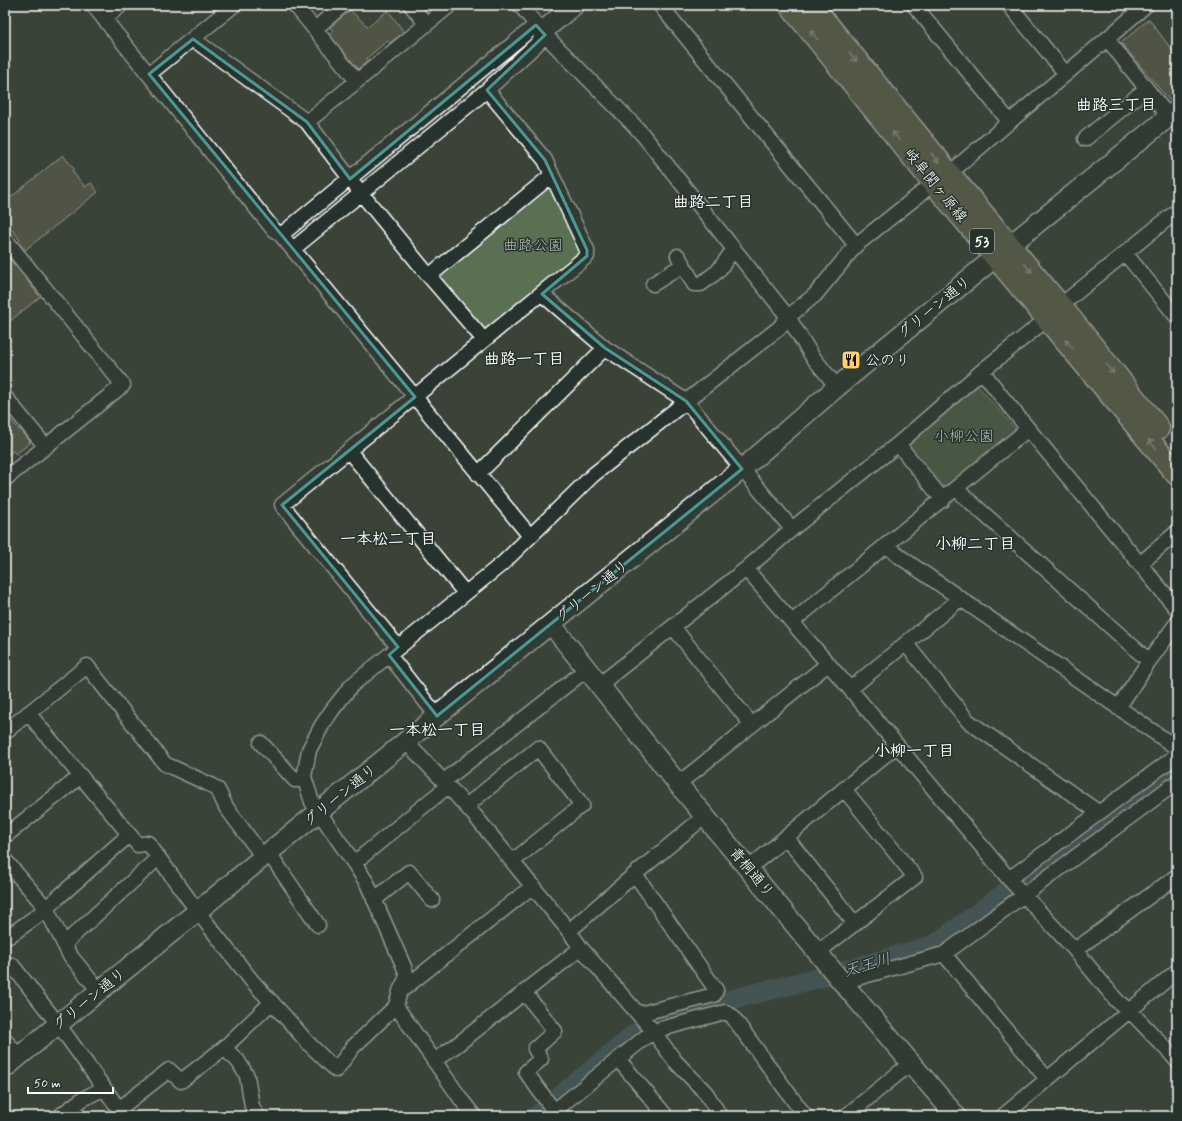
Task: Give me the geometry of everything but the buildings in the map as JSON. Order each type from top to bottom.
[{"type":"main road","name":"岐阜関ヶ原線","points":[[790,5],[1054,312],[1177,451]]},
{"type":"main road","name":"岐阜関ヶ原線","points":[[811,5],[941,179]]},
{"type":"main road","name":"岐阜関ヶ原線","points":[[1054,312],[1177,474]]},
{"type":"street","points":[[93,5],[273,229],[282,235],[530,536]]},
{"type":"street","points":[[104,19],[121,5]]},
{"type":"street","points":[[149,74],[234,5]]},
{"type":"street","points":[[295,5],[357,81]]},
{"type":"street","points":[[315,29],[343,5]]},
{"type":"street","points":[[410,5],[426,24]]},
{"type":"street","points":[[307,122],[450,5]]},
{"type":"street","points":[[520,5],[541,31],[635,127],[788,317],[812,356],[837,387]]},
{"type":"street","points":[[282,235],[350,179],[574,5]]},
{"type":"street","points":[[660,5],[856,245]]},
{"type":"street","points":[[914,5],[1009,121]]},
{"type":"street","points":[[1008,5],[1066,74]]},
{"type":"street","points":[[28,713],[138,845],[148,843],[198,912],[252,981],[308,1043],[336,1070],[353,1048],[396,1006],[400,991],[407,976],[367,883],[318,813],[312,802],[304,777],[309,750],[322,725],[333,709],[352,685],[503,563],[593,475],[779,328],[788,317],[815,295],[856,245],[941,179],[1146,5]]},
{"type":"street","points":[[293,249],[487,90],[538,43],[541,31]]},
{"type":"street","points":[[193,39],[307,122],[350,179],[428,276],[484,340]]},
{"type":"street","points":[[1107,39],[1146,89],[1173,114]]},
{"type":"street","points":[[1085,139],[1146,89]]},
{"type":"street","points":[[437,716],[393,651],[282,505],[587,256],[587,250],[545,160],[487,90]]},
{"type":"street","name":"グリーン通り","points":[[12,1062],[742,469],[837,387],[1002,251],[1173,114]]},
{"type":"street","points":[[428,276],[552,175]]},
{"type":"street","points":[[599,685],[746,569],[792,529],[898,444],[982,371],[1177,211]]},
{"type":"street","points":[[5,239],[124,385],[5,480]]},
{"type":"street","points":[[653,284],[681,261],[694,284],[701,284],[718,271],[734,249]]},
{"type":"street","points":[[1125,253],[1177,317]]},
{"type":"street","points":[[542,294],[605,348],[686,401],[792,529]]},
{"type":"street","points":[[478,474],[605,348]]},
{"type":"street","points":[[982,371],[1177,609]]},
{"type":"street","points":[[5,397],[46,447]]},
{"type":"street","points":[[792,622],[1028,429]]},
{"type":"street","points":[[898,444],[943,500]]},
{"type":"street","points":[[349,451],[465,593]]},
{"type":"street","points":[[956,489],[1149,662]]},
{"type":"street","points":[[1140,564],[1177,532]]},
{"type":"street","points":[[887,545],[896,554],[1177,750],[1172,759],[1009,879]]},
{"type":"street","points":[[746,569],[850,689],[1009,879],[1074,950],[1109,992],[1129,1010],[1177,1061]]},
{"type":"street","points":[[850,689],[960,599]]},
{"type":"street","points":[[1118,708],[1177,623]]},
{"type":"street","name":"青桐通り","points":[[551,624],[678,784],[842,982],[956,1116]]},
{"type":"street","points":[[673,627],[752,725]]},
{"type":"street","points":[[906,644],[968,721],[1098,812]]},
{"type":"street","points":[[678,784],[828,664]]},
{"type":"street","points":[[5,732],[87,666],[165,764],[211,785],[218,790],[226,807],[266,855],[318,925]]},
{"type":"street","points":[[354,863],[446,783],[587,670]]},
{"type":"street","points":[[406,742],[446,783],[513,861],[569,931],[580,948],[639,1014],[675,1061],[706,1094],[719,1116]]},
{"type":"street","points":[[260,743],[294,780],[305,780]]},
{"type":"street","points":[[749,868],[897,746]]},
{"type":"street","points":[[466,806],[538,748],[582,805],[513,861]]},
{"type":"street","points":[[5,836],[80,776]]},
{"type":"street","points":[[842,982],[944,954],[1177,782]]},
{"type":"street","points":[[818,952],[915,877],[844,789]]},
{"type":"street","points":[[569,931],[705,816]]},
{"type":"street","points":[[5,936],[9,936],[46,908],[129,835]]},
{"type":"street","points":[[786,837],[854,924]]},
{"type":"street","points":[[64,944],[158,858]]},
{"type":"street","points":[[5,860],[46,908],[69,954],[99,990]]},
{"type":"street","points":[[374,900],[409,872],[432,900]]},
{"type":"street","points":[[635,874],[716,990],[714,995],[639,1014]]},
{"type":"street","points":[[1074,950],[1177,876]]},
{"type":"street","points":[[400,991],[533,886]]},
{"type":"street","points":[[434,1060],[458,1044],[580,948]]},
{"type":"street","points":[[944,954],[1047,1079]]},
{"type":"street","points":[[12,965],[58,1024],[121,1113],[170,1070],[181,1081],[224,1048],[272,1002]]},
{"type":"street","points":[[1003,1116],[1177,971]]},
{"type":"street","points":[[524,992],[555,1031],[535,1049],[541,1059],[526,1072],[551,1113],[653,1031],[725,1012],[732,1016],[805,1116]]},
{"type":"street","points":[[396,1006],[474,1116]]},
{"type":"street","points":[[5,1040],[12,1062]]},
{"type":"street","points":[[224,1048],[238,1061],[247,1076],[252,1106],[257,1116]]},
{"type":"street","points":[[618,1059],[666,1116]]},
{"type":"street","points":[[846,1116],[911,1063]]},
{"type":"street","points":[[60,1116],[81,1100],[104,1088]]},
{"type":"highlighted area","points":[[536,25],[545,35],[487,90],[545,160],[587,250],[587,256],[542,294],[605,348],[686,401],[742,469],[437,716],[389,655],[398,647],[282,505],[415,397],[149,74],[193,39],[307,122],[350,179]]},
{"type":"green space","name":"曲路公園","points":[[546,185],[551,189],[580,248],[579,255],[486,331],[481,330],[440,280],[441,273]]},
{"type":"green space","name":"小柳公園","points":[[978,386],[1018,432],[942,491],[904,444]]},
{"type":"waterway","name":"天王川","points":[[536,1116],[653,1019],[822,977],[934,945],[1162,777],[1177,763]]},
{"type":"place","name":"公のり","points":[[851,360]]},
{"type":"district","name":"曲路三丁目","points":[[1116,104]]},
{"type":"district","name":"曲路二丁目","points":[[713,201]]},
{"type":"district","name":"曲路一丁目","points":[[524,358]]},
{"type":"district","name":"一本松二丁目","points":[[388,538]]},
{"type":"district","name":"小柳二丁目","points":[[975,543]]},
{"type":"district","name":"一本松一丁目","points":[[437,729]]},
{"type":"district","name":"小柳一丁目","points":[[914,750]]}]
